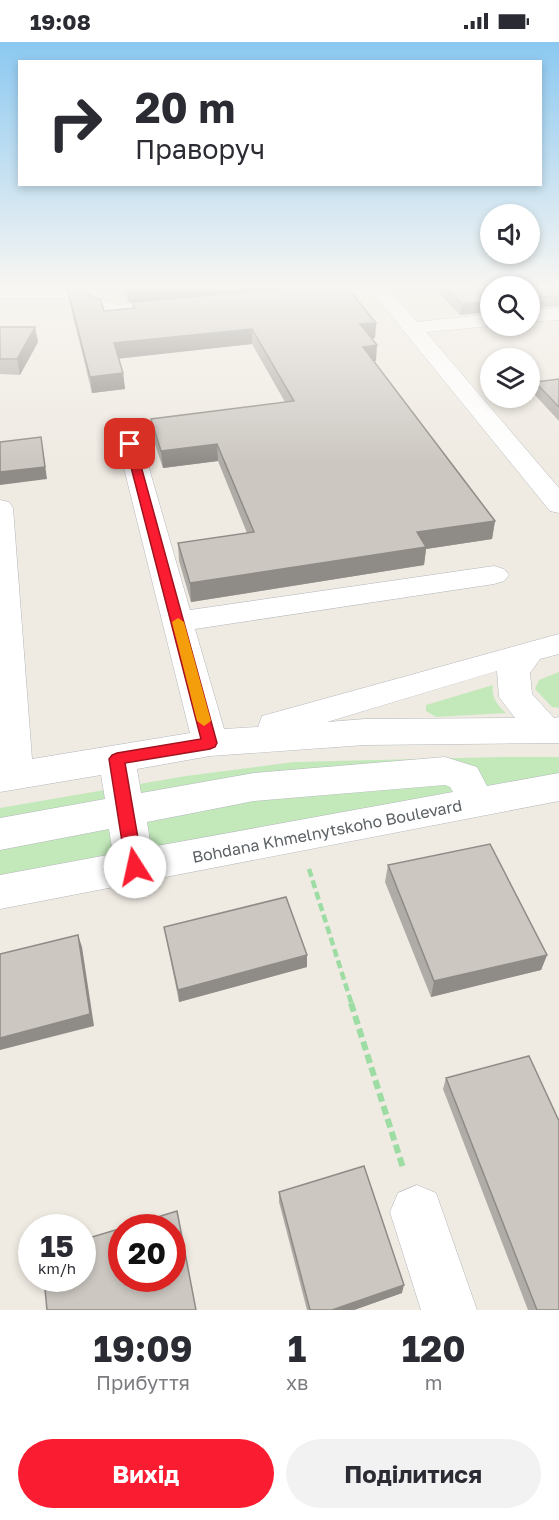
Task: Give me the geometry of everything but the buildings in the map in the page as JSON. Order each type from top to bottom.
[{"type":"street","points":[[427,346],[559,505]]},
{"type":"street","points":[[130,444],[210,743]]},
{"type":"street","points":[[0,508],[7,777],[210,743],[365,732],[552,730]]},
{"type":"street","points":[[178,622],[494,575]]},
{"type":"street","points":[[210,743],[544,647]]},
{"type":"street","points":[[544,647],[513,672],[516,698],[552,730]]},
{"type":"street","points":[[117,759],[135,867]]},
{"type":"street","points":[[0,834],[254,787],[445,771],[464,777],[477,803]]},
{"type":"street","name":"Bohdana Khmelnytskoho Boulevard","points":[[0,892],[559,787]]},
{"type":"street","points":[[417,1212],[449,1310]]},
{"type":"path","points":[[298,836],[417,1212]]},
{"type":"green space","points":[[559,672],[559,708],[552,707],[535,689],[539,680]]},
{"type":"green space","points":[[493,685],[495,701],[506,713],[436,717],[426,711],[426,705]]},
{"type":"green space","points":[[559,757],[559,780],[0,880],[0,808],[186,776],[294,762]]},
{"type":"slow traffic","points":[[178,622],[204,721]]},
{"type":"route","points":[[130,444],[210,743],[117,759],[135,867]]}]
